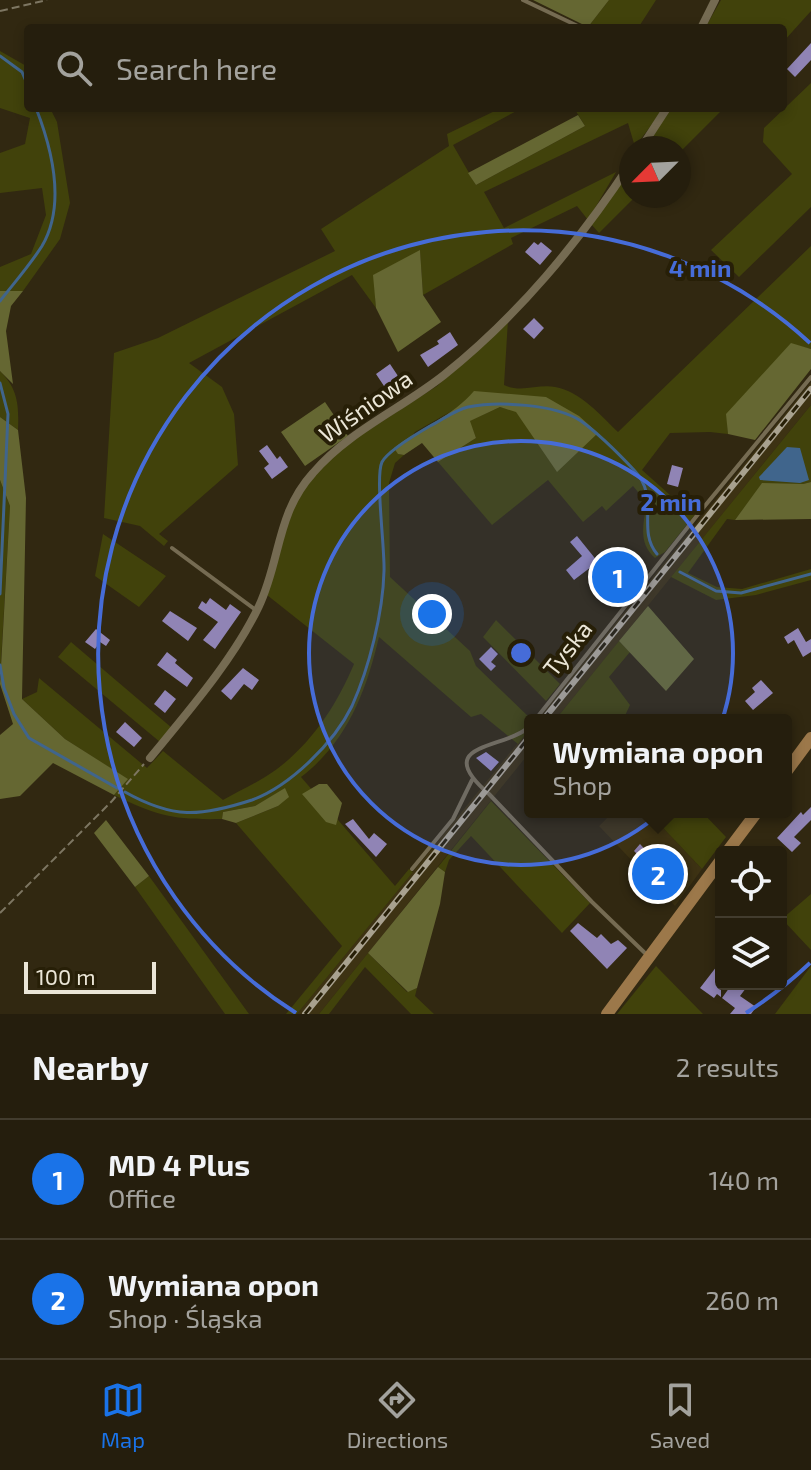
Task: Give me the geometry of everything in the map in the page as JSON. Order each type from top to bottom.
[{"type":"main road","points":[[792,764],[811,738]]},
{"type":"main road","points":[[732,846],[752,818]]},
{"type":"main road","points":[[607,1014],[715,868]]},
{"type":"street","points":[[703,24],[715,0]]},
{"type":"street","points":[[649,136],[664,112]]},
{"type":"street","name":"Wiśniowa","points":[[150,758],[195,704],[257,611],[287,511],[313,472],[355,435],[414,399],[514,312],[558,265],[619,180]]},
{"type":"lane","points":[[523,0],[574,24]]},
{"type":"lane","name":"Tyska","points":[[540,714],[811,377]]},
{"type":"lane","points":[[172,548],[257,611]]},
{"type":"lane","points":[[524,730],[515,737],[484,745],[473,753],[468,764],[472,780],[649,957]]},
{"type":"lane","points":[[412,869],[453,819],[472,780]]},
{"type":"path","points":[[0,11],[47,0]]},
{"type":"path","points":[[0,913],[112,801],[150,758]]},
{"type":"shaded area","points":[[609,0],[656,0],[641,24],[590,24]]},
{"type":"shaded area","points":[[721,0],[811,0],[811,11],[787,38],[787,24],[707,24]]},
{"type":"shaded area","points":[[0,51],[24,65],[24,112],[52,112],[57,122],[70,203],[60,239],[23,291],[0,291],[0,267],[31,254],[46,215],[42,188],[0,193],[0,153],[25,144],[30,118],[0,108]]},
{"type":"shaded area","points":[[811,83],[811,207],[739,277],[711,250],[792,174],[763,142],[764,128],[781,112],[787,112],[787,106]]},
{"type":"shaded area","points":[[493,112],[515,112],[453,145],[476,185],[585,126],[576,112],[661,112],[643,136],[632,136],[628,123],[484,192],[504,228],[616,172],[588,220],[577,206],[511,238],[513,244],[423,295],[420,251],[374,275],[376,308],[352,275],[189,363],[222,387],[234,414],[238,465],[159,534],[168,541],[164,546],[140,526],[104,518],[114,353],[158,338],[335,251],[321,229],[449,146],[447,134]]},
{"type":"shaded area","points":[[667,112],[720,112],[691,141],[691,136],[652,136]]},
{"type":"shaded area","points":[[619,183],[619,208],[624,208],[599,233],[591,224]]},
{"type":"shaded area","points":[[811,246],[811,349],[791,344],[727,414],[728,434],[670,433],[642,470],[670,495],[701,507],[665,552],[655,558],[644,540],[647,503],[633,486],[606,511],[602,506],[583,522],[548,480],[492,525],[438,462],[476,438],[469,421],[500,407],[516,411],[557,471],[546,397],[462,405],[415,432],[398,454],[404,455],[395,463],[389,483],[390,577],[470,651],[476,666],[526,714],[524,736],[518,744],[481,714],[471,717],[379,637],[361,696],[342,732],[331,748],[301,777],[395,886],[409,869],[413,872],[297,1014],[286,1014],[342,946],[236,823],[278,806],[285,789],[255,806],[223,812],[222,819],[191,819],[142,808],[114,795],[127,779],[65,739],[22,699],[37,692],[39,678],[147,768],[163,751],[223,800],[277,769],[302,747],[332,708],[354,664],[267,595],[291,509],[313,476],[344,446],[437,386],[508,320],[504,385],[564,389],[590,405],[618,432]]},
{"type":"shaded area","points":[[0,371],[11,384],[16,398],[18,430],[0,417]]},
{"type":"shaded area","points":[[811,382],[811,405],[560,714],[542,714]]},
{"type":"shaded area","points":[[811,405],[811,482],[762,484],[735,520],[727,519],[688,573],[717,587],[742,589],[811,569],[811,580],[756,595],[716,600],[671,577]]},
{"type":"shaded area","points":[[0,480],[10,506],[0,679]]},
{"type":"shaded area","points":[[103,534],[166,576],[139,607],[95,576]]},
{"type":"shaded area","points":[[496,620],[560,684],[546,701],[483,637]]},
{"type":"shaded area","points":[[619,641],[630,652],[609,677],[630,705],[626,714],[560,714]]},
{"type":"shaded area","points":[[71,642],[172,728],[160,742],[58,657]]},
{"type":"shaded area","points":[[524,735],[524,759],[319,1014],[297,1014]]},
{"type":"shaded area","points":[[491,801],[590,903],[562,933],[471,836],[449,860],[445,872],[438,867]]},
{"type":"shaded area","points":[[607,818],[654,818],[702,869],[675,906],[599,826]]},
{"type":"shaded area","points":[[654,818],[708,818],[726,837],[719,846],[715,846],[715,852],[702,869]]},
{"type":"shaded area","points":[[149,876],[249,1014],[225,1014],[135,887]]},
{"type":"shaded area","points":[[811,894],[811,950],[787,924],[787,915]]},
{"type":"shaded area","points":[[368,953],[407,992],[417,988],[415,996],[434,1014],[411,1014],[365,967],[329,1014],[319,1014]]},
{"type":"shaded area","points":[[656,966],[703,1014],[617,1014]]},
{"type":"shaded area","points":[[811,966],[811,1014],[775,1014]]},
{"type":"green space","points":[[533,0],[609,0],[590,24],[582,24]]},
{"type":"green space","points":[[578,115],[585,126],[476,185],[468,173]]},
{"type":"green space","points":[[420,250],[423,295],[441,322],[398,352],[376,308],[373,275]]},
{"type":"green space","points":[[0,291],[23,291],[11,306],[6,331],[13,384],[0,371]]},
{"type":"green space","points":[[791,343],[811,349],[811,369],[755,440],[728,434],[726,414]]},
{"type":"green space","points":[[474,391],[546,397],[579,416],[598,433],[557,472],[516,412],[500,407],[470,421],[476,438],[438,462],[422,443],[404,455],[398,454],[394,448],[456,408]]},
{"type":"green space","points":[[325,402],[348,436],[305,466],[281,432]]},
{"type":"green space","points":[[0,417],[18,430],[26,498],[22,699],[65,739],[128,779],[114,795],[53,763],[20,796],[0,799],[0,735],[13,724],[0,684],[10,506],[0,480]]},
{"type":"green space","points":[[811,482],[811,519],[735,520],[762,483]]},
{"type":"green space","points":[[648,606],[694,659],[666,691],[619,641]]},
{"type":"green space","points":[[319,784],[327,784],[342,803],[336,825],[326,822],[302,794]]},
{"type":"green space","points":[[285,788],[289,797],[278,806],[236,823],[222,819],[223,812],[255,806]]},
{"type":"green space","points":[[106,820],[149,876],[135,887],[94,833]]},
{"type":"green space","points":[[438,867],[445,872],[440,904],[417,988],[408,992],[368,953]]},
{"type":"water","points":[[787,447],[800,448],[809,480],[800,483],[760,480],[759,477]]},
{"type":"building","points":[[811,43],[811,60],[795,77],[787,69]]},
{"type":"building","points":[[534,242],[538,245],[541,242],[552,251],[540,265],[525,252]]},
{"type":"building","points":[[534,318],[544,328],[534,339],[523,329]]},
{"type":"building","points":[[450,332],[458,345],[428,367],[420,355],[439,344],[437,341]]},
{"type":"building","points":[[390,364],[400,379],[386,389],[376,374]]},
{"type":"building","points":[[267,445],[277,459],[280,456],[288,467],[272,479],[264,468],[269,464],[259,451]]},
{"type":"building","points":[[672,465],[683,468],[678,487],[667,484]]},
{"type":"building","points":[[577,536],[598,562],[606,558],[615,568],[602,579],[591,567],[574,580],[566,570],[582,556],[570,542]]},
{"type":"building","points":[[210,598],[226,610],[230,604],[241,612],[215,649],[203,640],[218,622],[198,608],[202,601],[206,604]]},
{"type":"building","points":[[170,611],[197,628],[188,641],[162,621]]},
{"type":"building","points":[[798,628],[806,642],[811,639],[811,652],[803,657],[794,640],[788,644],[784,637]]},
{"type":"building","points":[[96,629],[110,640],[106,646],[100,642],[95,649],[85,642]]},
{"type":"building","points":[[491,647],[498,654],[491,662],[496,666],[491,671],[479,659]]},
{"type":"building","points":[[167,652],[193,678],[187,687],[157,665]]},
{"type":"building","points":[[243,668],[259,680],[252,690],[244,684],[231,700],[221,691]]},
{"type":"building","points":[[761,680],[773,693],[753,710],[745,701],[755,692],[752,688]]},
{"type":"building","points":[[165,690],[176,699],[165,713],[154,704]]},
{"type":"building","points":[[125,722],[142,738],[134,747],[116,732]]},
{"type":"building","points":[[486,752],[499,762],[491,771],[476,758]]},
{"type":"building","points":[[811,807],[811,820],[794,837],[801,843],[792,852],[777,838],[801,812],[803,815]]},
{"type":"building","points":[[353,819],[369,839],[374,833],[387,844],[376,857],[345,824]]},
{"type":"building","points":[[640,844],[666,872],[658,881],[633,858]]},
{"type":"building","points":[[578,923],[597,938],[601,934],[611,944],[618,940],[627,948],[607,969],[570,931]]},
{"type":"building","points":[[715,969],[715,990],[721,990],[721,997],[717,994],[714,998],[700,988]]},
{"type":"building","points":[[728,990],[744,990],[740,996],[756,1007],[751,1014],[730,1014],[735,1008],[722,998]]},
{"type":"waterway","points":[[0,56],[24,77]]},
{"type":"waterway","points":[[0,301],[42,246],[53,213],[54,177],[37,112]]},
{"type":"waterway","points":[[0,383],[8,414],[0,594]]},
{"type":"waterway","points":[[125,792],[173,811],[217,810],[266,793],[310,762],[352,706],[378,622],[384,571],[382,462],[404,442],[458,410],[480,405],[526,405],[557,411],[581,421],[615,451],[642,481],[648,502],[648,534],[657,554]]},
{"type":"waterway","points":[[680,572],[716,591],[741,593],[811,574]]},
{"type":"waterway","points":[[0,665],[4,688],[14,714],[29,738],[117,788]]},
{"type":"railway","points":[[548,714],[811,389]]},
{"type":"railway","points":[[305,1014],[524,743]]},
{"type":"place","name":"MD 4 Plus","points":[[618,577]]},
{"type":"place","name":"Wymiana opon","points":[[658,874]]}]
